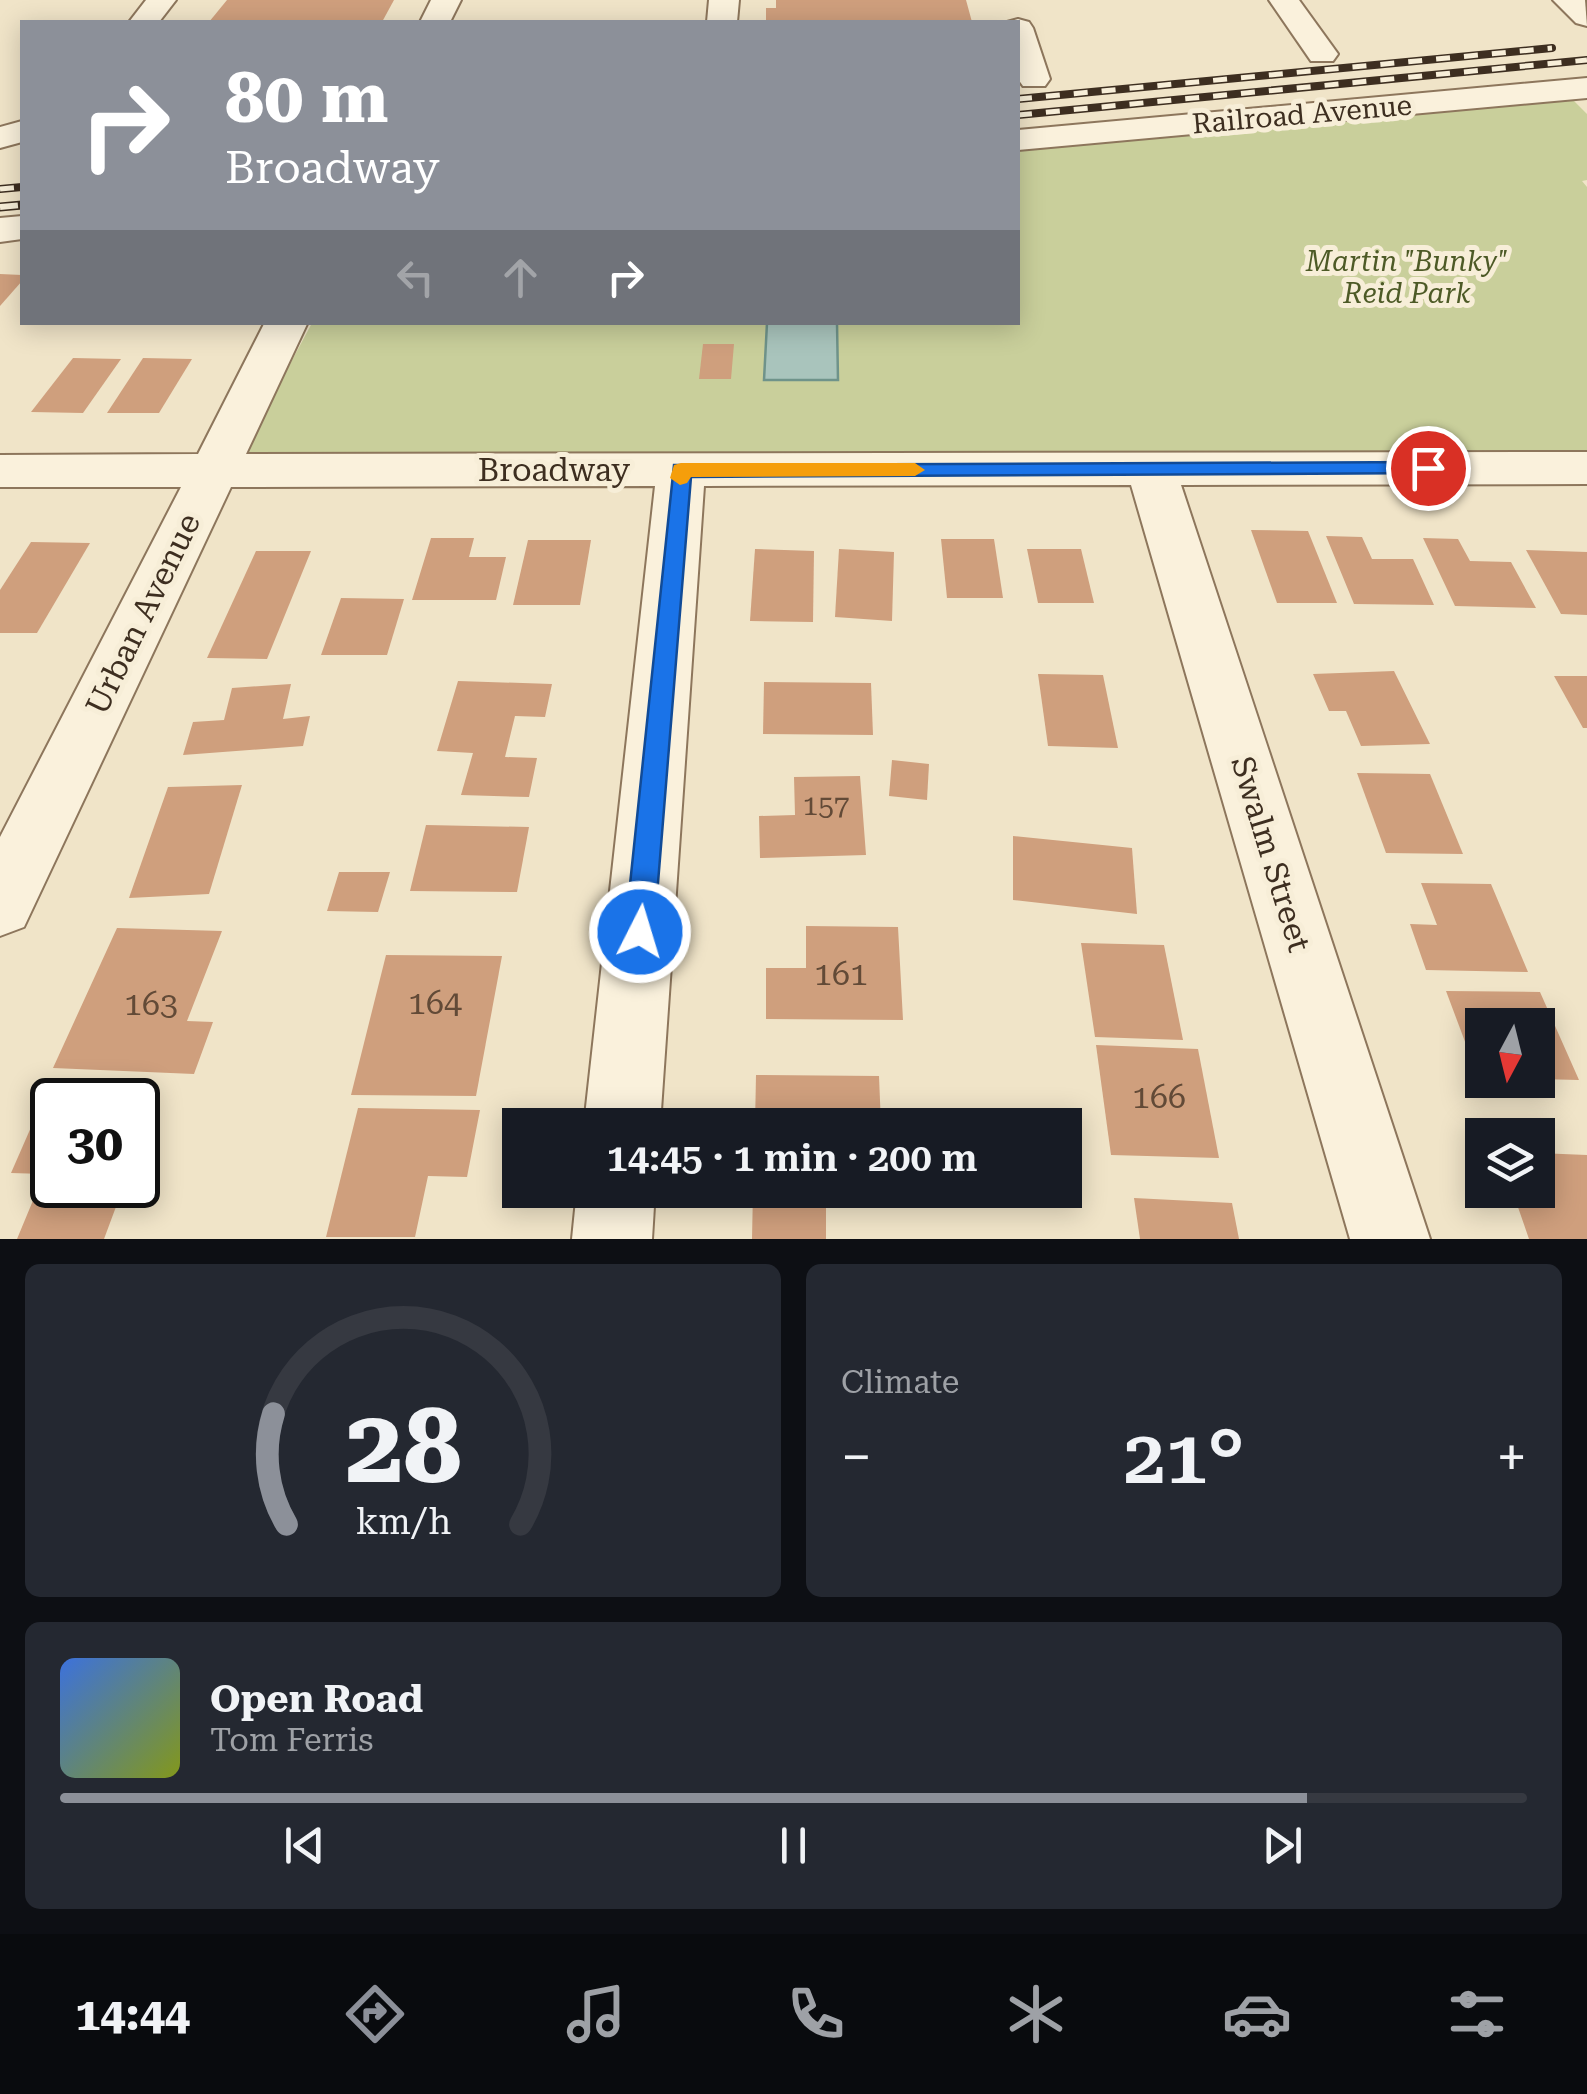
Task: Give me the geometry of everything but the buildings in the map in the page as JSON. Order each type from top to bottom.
[{"type":"street","points":[[146,20],[161,0]]},
{"type":"street","points":[[1284,0],[1322,54]]},
{"type":"street","points":[[1568,0],[1587,17]]},
{"type":"street","points":[[1020,37],[1034,78]]},
{"type":"street","name":"Railroad Avenue","points":[[1020,140],[1587,88]]},
{"type":"street","name":"Urban Avenue","points":[[0,905],[286,325]]},
{"type":"street","name":"Broadway","points":[[0,471],[1587,468]]},
{"type":"street","name":"Swalm Street","points":[[1152,469],[1390,1239]]},
{"type":"street","points":[[624,1108],[681,470]]},
{"type":"street","points":[[612,1239],[615,1208]]},
{"type":"green space","name":"Martin \"Bunky\" Reid Park","points":[[1556,83],[1587,114],[1587,180],[1582,181],[1587,187],[1587,457],[240,457],[311,325],[1020,325],[1020,130]]},
{"type":"water","points":[[767,325],[837,325],[838,380],[764,380]]},
{"type":"railway","points":[[1020,99],[1552,48]]},
{"type":"railway","points":[[1020,115],[1587,60]]},
{"type":"railway","points":[[0,189],[20,187]]},
{"type":"railway","points":[[0,207],[20,205]]},
{"type":"slow traffic","points":[[680,478],[681,470],[915,470]]},
{"type":"route","points":[[640,932],[681,470],[1428,468]]}]
